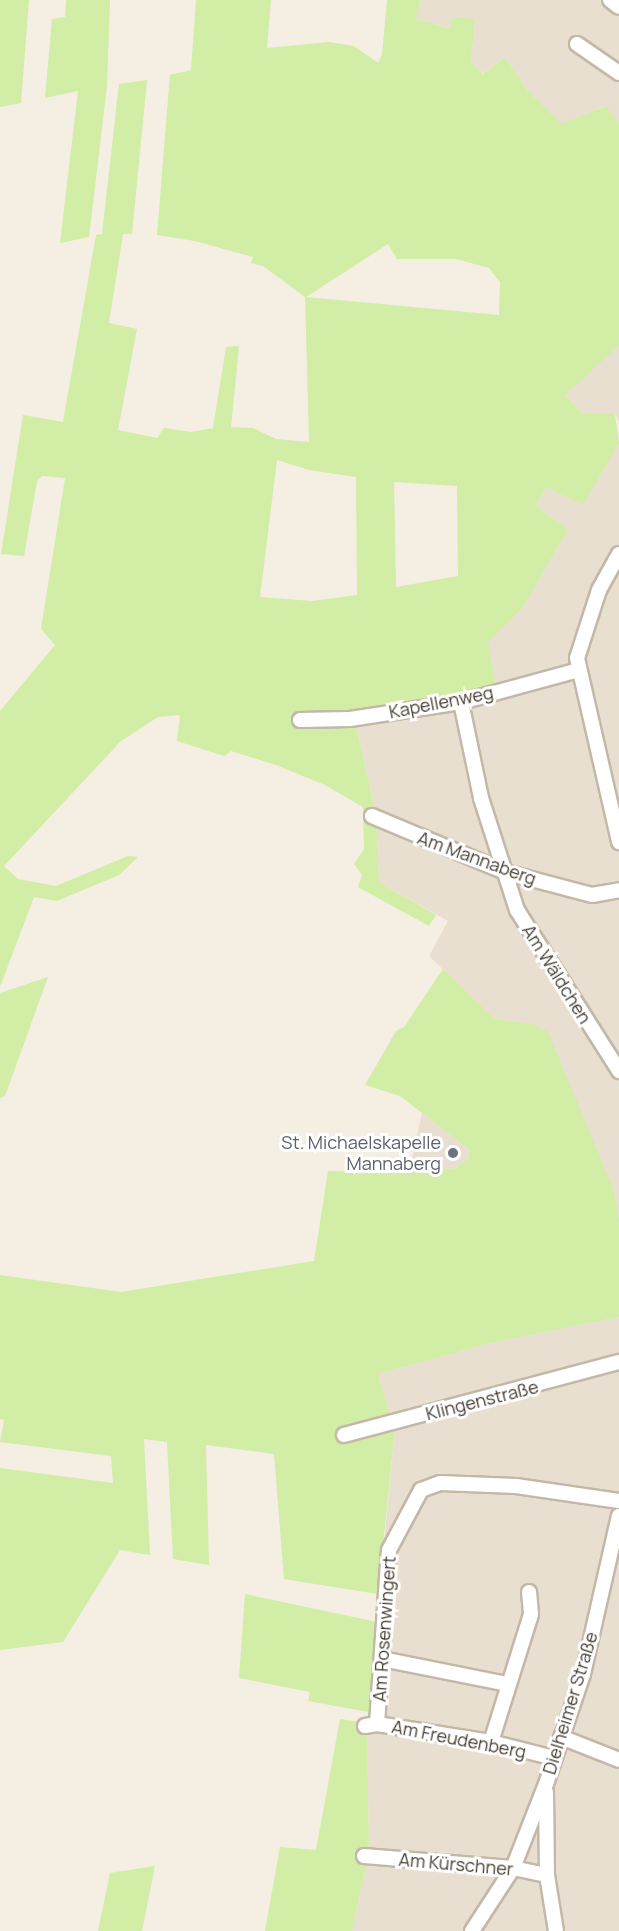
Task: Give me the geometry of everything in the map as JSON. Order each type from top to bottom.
[{"type":"street","points":[[610,0],[619,7]]},
{"type":"street","points":[[577,44],[619,73]]},
{"type":"street","points":[[619,554],[583,630],[577,658],[619,842]]},
{"type":"street","name":"Kapellenweg","points":[[300,720],[350,719],[461,702],[579,670]]},
{"type":"street","name":"Am Wäldchen","points":[[461,702],[481,798],[517,910],[619,1071]]},
{"type":"street","name":"Am Mannaberg","points":[[372,816],[505,872],[592,895],[619,890]]},
{"type":"street","name":"Klingenstraße","points":[[344,1435],[619,1362]]},
{"type":"street","name":"Am Rosenwingert","points":[[371,1725],[382,1659],[389,1550],[421,1490],[440,1483],[516,1486],[619,1501]]},
{"type":"street","name":"Dielheimer Straße","points":[[546,1784],[583,1674],[619,1516]]},
{"type":"street","points":[[491,1742],[507,1684],[531,1614],[529,1592]]},
{"type":"street","points":[[382,1659],[507,1684]]},
{"type":"street","name":"Am Freudenberg","points":[[371,1725],[491,1742],[554,1758]]},
{"type":"street","points":[[561,1737],[619,1760]]},
{"type":"street","points":[[472,1931],[513,1868],[546,1784]]},
{"type":"street","points":[[546,1784],[547,1875],[556,1931]]},
{"type":"street","name":"Am Kürschner","points":[[364,1856],[513,1868],[547,1875]]},
{"type":"shaded area","points":[[421,0],[619,0],[619,124],[605,106],[561,125],[528,91],[505,57],[481,74],[471,62],[475,19],[450,28],[416,19]]},
{"type":"shaded area","points":[[617,343],[619,345],[619,422],[615,414],[583,414],[565,395]]},
{"type":"shaded area","points":[[619,443],[619,1219],[615,1193],[533,1024],[495,1019],[429,956],[448,921],[379,882],[376,814],[354,714],[488,642],[521,610],[568,530],[536,506],[546,487],[583,504]]},
{"type":"shaded area","points":[[422,1113],[470,1150],[468,1158],[456,1168],[409,1173]]},
{"type":"shaded area","points":[[619,1317],[619,1931],[352,1931],[369,1853],[367,1723],[395,1429],[378,1374],[491,1343]]},
{"type":"green space","points":[[0,0],[29,0],[21,103],[0,107]]},
{"type":"green space","points":[[66,0],[110,0],[107,86],[89,237],[60,243],[78,91],[45,98],[52,19],[65,17]]},
{"type":"green space","points":[[196,0],[271,0],[267,48],[329,42],[354,46],[378,63],[382,55],[387,0],[421,0],[416,19],[449,28],[453,17],[475,19],[471,62],[482,74],[505,57],[528,91],[561,124],[606,106],[619,124],[619,345],[565,395],[583,414],[615,414],[619,443],[583,505],[546,487],[536,506],[568,530],[521,610],[488,642],[496,687],[446,700],[354,715],[376,814],[379,882],[436,915],[429,926],[358,887],[362,875],[354,864],[364,849],[363,807],[325,785],[276,765],[231,751],[224,756],[177,741],[180,715],[158,717],[121,741],[4,866],[18,879],[56,886],[128,856],[138,857],[119,875],[57,901],[34,897],[0,987],[0,711],[55,645],[41,629],[65,478],[42,476],[37,481],[24,556],[1,554],[23,415],[63,422],[96,235],[102,234],[119,84],[147,80],[132,234],[123,234],[109,323],[137,329],[118,430],[157,438],[164,428],[191,432],[213,428],[226,347],[239,346],[231,427],[253,428],[276,439],[309,442],[305,297],[263,266],[251,263],[253,257],[195,241],[157,235],[170,75],[191,70]],"holes":[[[388,244],[397,259],[456,259],[489,268],[500,282],[499,315],[306,297]],[[277,460],[309,470],[356,477],[357,595],[312,601],[260,597]],[[394,482],[457,486],[458,576],[396,587]]]},
{"type":"green space","points":[[443,969],[495,1019],[533,1024],[548,1032],[615,1193],[619,1219],[619,1317],[491,1343],[378,1374],[395,1429],[378,1594],[284,1579],[274,1454],[206,1445],[209,1565],[173,1559],[167,1442],[144,1439],[150,1555],[120,1550],[63,1642],[0,1650],[0,1468],[113,1483],[111,1456],[0,1442],[4,1420],[0,1419],[0,1275],[121,1292],[314,1261],[328,1171],[409,1173],[456,1168],[468,1158],[470,1150],[400,1096],[365,1085],[396,1031],[404,1027]]},
{"type":"green space","points":[[48,977],[5,1096],[0,1098],[0,993]]},
{"type":"green space","points":[[245,1594],[377,1622],[369,1712],[308,1701],[310,1692],[239,1678]]},
{"type":"green space","points":[[340,1719],[367,1723],[369,1853],[352,1931],[265,1931],[280,1847],[316,1850]]},
{"type":"green space","points":[[155,1866],[142,1931],[98,1931],[110,1873]]},
{"type":"place","name":"St. Michaelskapelle Mannaberg","points":[[453,1153]]}]
